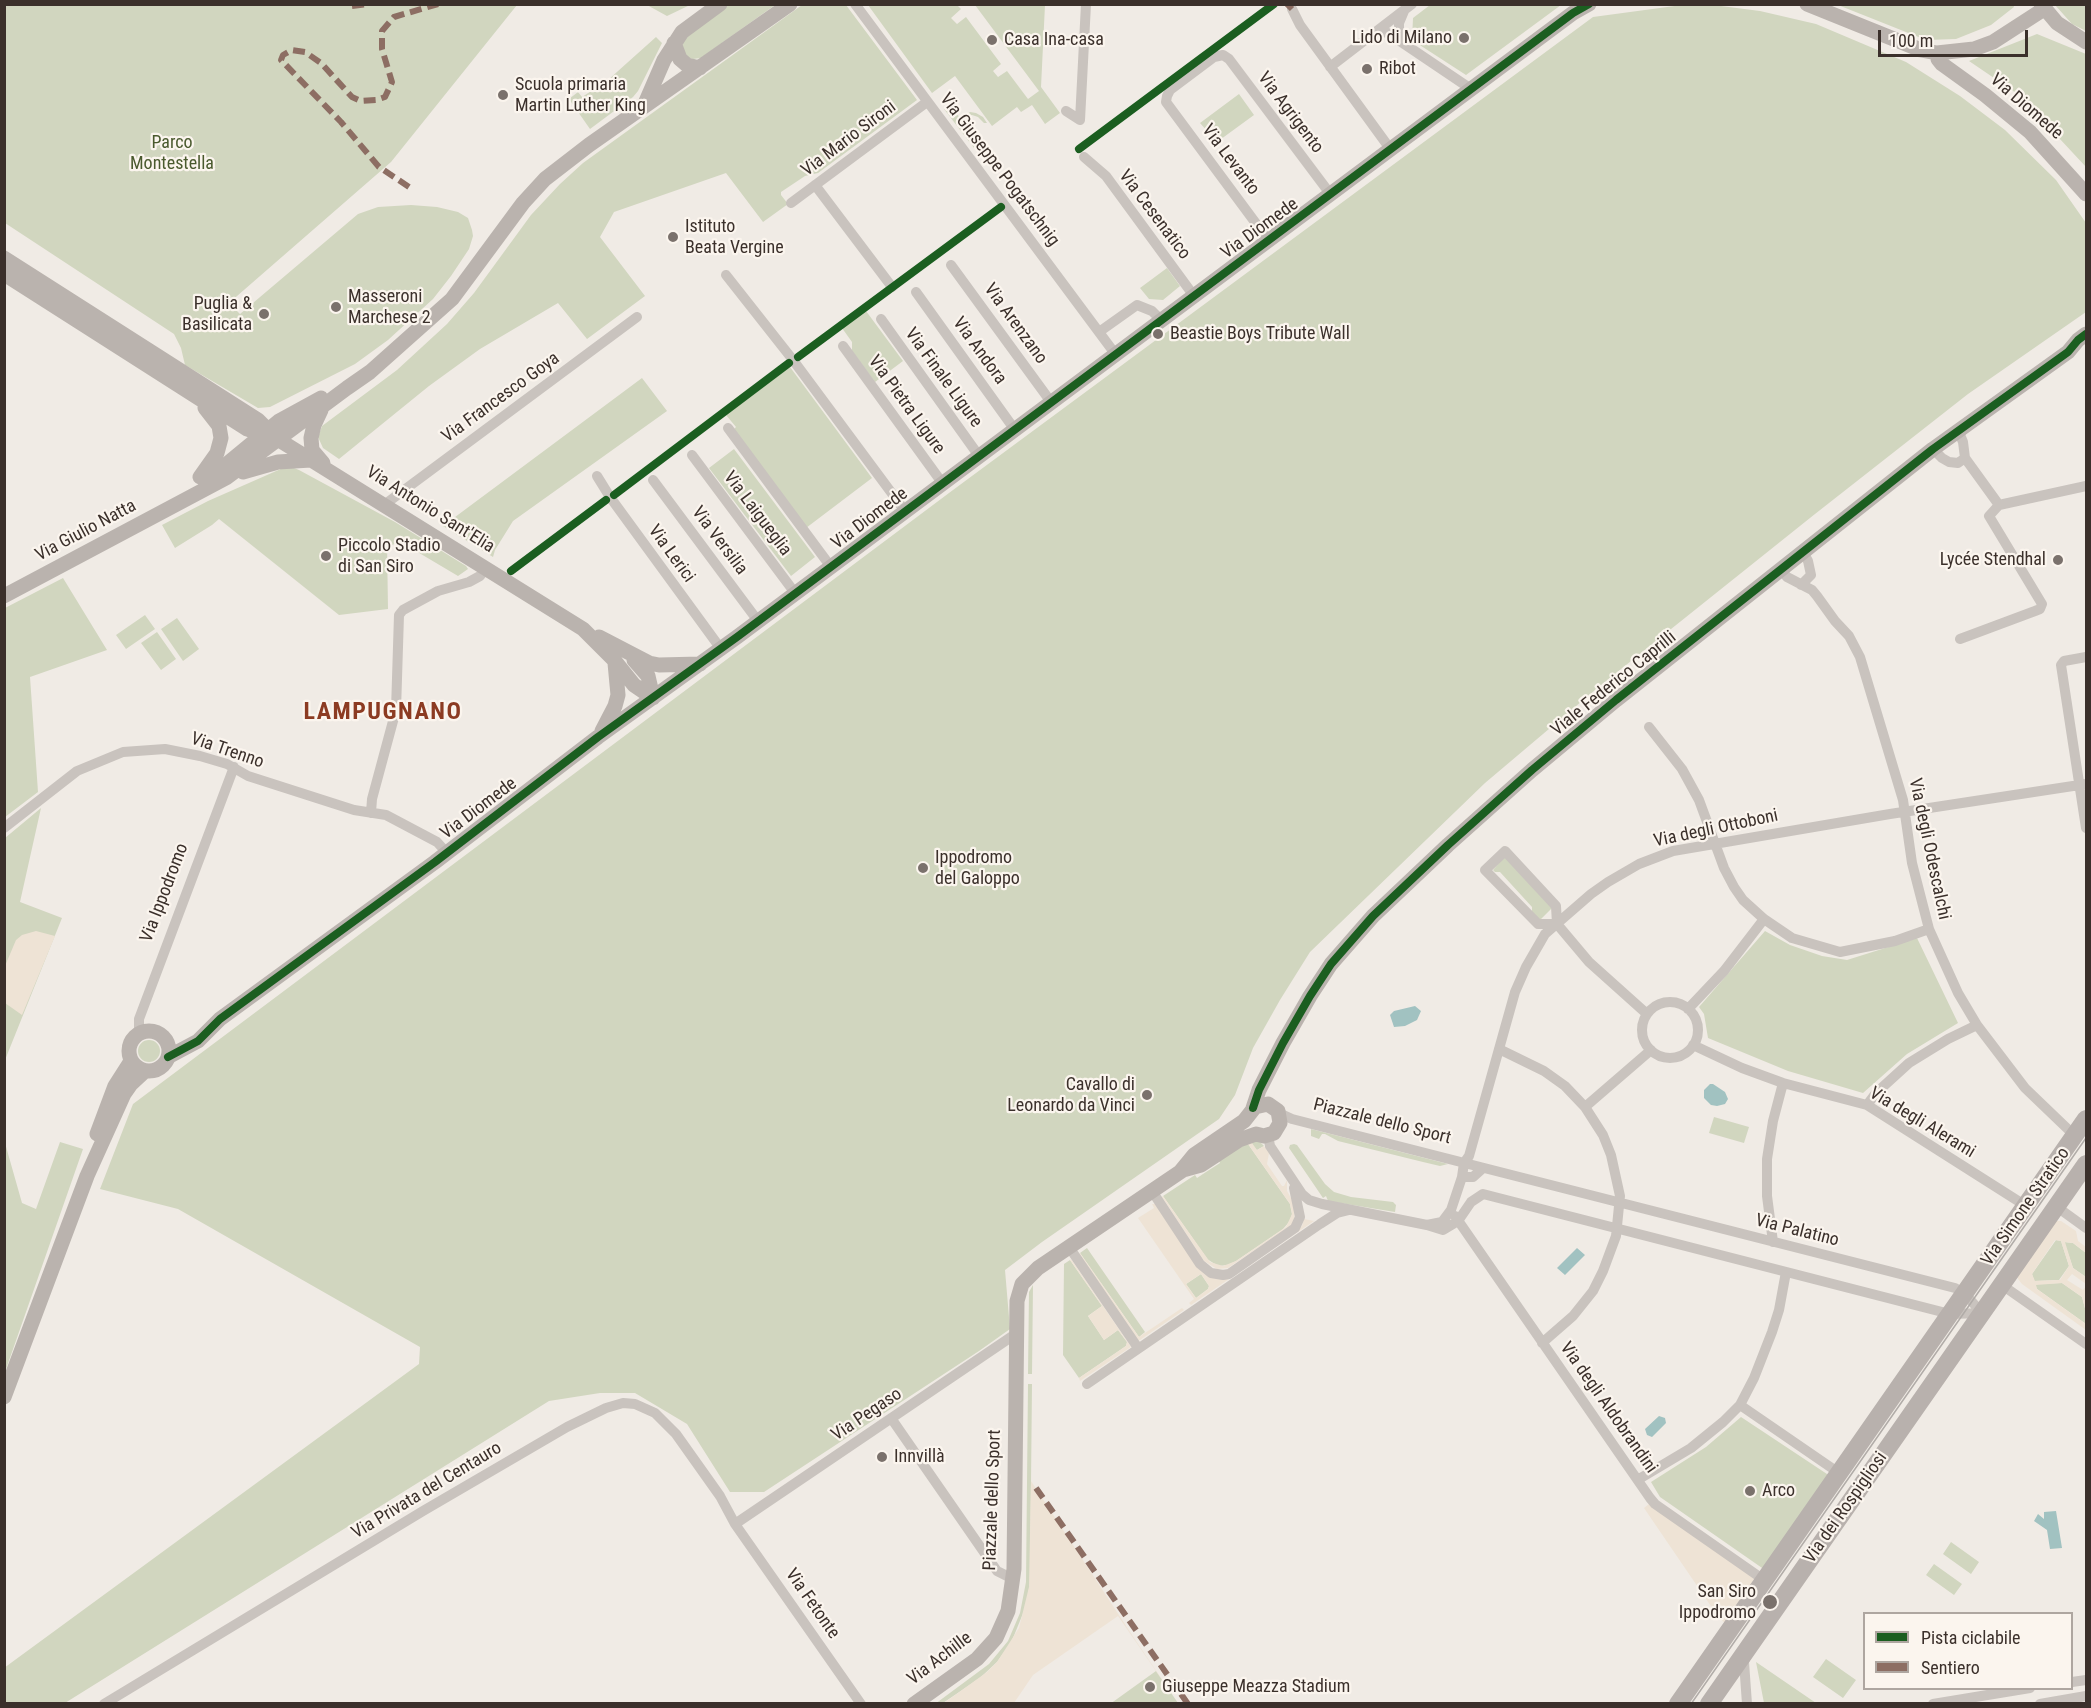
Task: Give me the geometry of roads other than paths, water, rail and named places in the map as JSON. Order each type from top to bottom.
[{"type":"main road","name":"Via Simone Stratico","points":[[1965,1294],[2086,1119]]},
{"type":"main road","name":"Via Simone Stratico","points":[[2002,1285],[2086,1164]]},
{"type":"main road","name":"Via dei Rospigliosi","points":[[1709,1704],[2002,1285]]},
{"type":"main road","name":"Via dei Rospigliosi","points":[[1678,1704],[1965,1294]]},
{"type":"street","points":[[644,106],[664,60],[682,32],[720,4]]},
{"type":"street","points":[[268,433],[324,405],[387,359],[442,309],[523,203],[545,179],[644,106],[790,4]]},
{"type":"street","name":"Via Giuseppe Pogatschnig","points":[[855,4],[1116,355]]},
{"type":"street","points":[[1066,111],[1080,120],[1086,4]]},
{"type":"street","name":"Via Diomede","points":[[167,1041],[181,1040],[220,1019],[447,853],[598,737],[721,649],[1573,13],[1589,4]]},
{"type":"street","points":[[1807,4],[1921,50],[1937,53],[1974,49],[1993,42],[2042,7],[2065,29],[2086,42]]},
{"type":"street","points":[[1405,44],[1399,29],[1401,18],[1409,7]]},
{"type":"street","points":[[1330,67],[1409,7]]},
{"type":"street","points":[[1292,9],[1300,25],[1391,150]]},
{"type":"street","points":[[1378,31],[1388,33],[1471,89]]},
{"type":"street","points":[[674,43],[680,59],[700,69]]},
{"type":"street","name":"Via Diomede","points":[[1937,53],[1942,64],[2030,132],[2086,194]]},
{"type":"street","name":"Via Agrigento","points":[[1166,99],[1170,90],[1214,57],[1220,55],[1229,59],[1331,195]]},
{"type":"street","name":"Via Levanto","points":[[1166,99],[1168,105],[1269,241]]},
{"type":"street","name":"Via Mario Sironi","points":[[791,203],[927,102]]},
{"type":"street","name":"Via Cesenatico","points":[[1084,157],[1106,176],[1194,296]]},
{"type":"street","points":[[815,185],[892,287]]},
{"type":"street","name":"Via Antonio Sant'Elia","points":[[4,258],[258,420],[268,433],[583,629],[619,655],[649,663],[700,664]]},
{"type":"street","name":"Via Arenzano","points":[[951,265],[1051,402]]},
{"type":"street","name":"Via Antonio Sant'Elia","points":[[4,274],[248,429],[268,433]]},
{"type":"street","points":[[726,275],[793,360],[905,511]]},
{"type":"street","name":"Via Andora","points":[[916,292],[1015,430]]},
{"type":"street","points":[[1100,332],[1137,305],[1152,310],[1161,320]]},
{"type":"street","name":"Via Francesco Goya","points":[[384,505],[636,317]]},
{"type":"street","name":"Via Finale Ligure","points":[[881,319],[979,456]]},
{"type":"street","name":"Viale Federico Caprilli","points":[[1251,1112],[1275,1057],[1331,964],[1367,922],[1403,888],[1514,786],[1572,737],[1933,449],[2068,352],[2086,334]]},
{"type":"street","name":"Via Pietra Ligure","points":[[843,346],[943,484]]},
{"type":"street","name":"Viale Federico Caprilli","points":[[2068,352],[2086,346]]},
{"type":"street","points":[[268,433],[302,408],[347,388]]},
{"type":"street","points":[[169,509],[210,466],[221,438],[215,418],[185,390]]},
{"type":"street","points":[[324,405],[314,425],[311,442],[314,453],[335,475]]},
{"type":"street","points":[[728,428],[831,567]]},
{"type":"street","points":[[1958,430],[1963,442],[1965,458],[1999,505]]},
{"type":"street","name":"Via Giulio Natta","points":[[226,478],[268,433]]},
{"type":"street","name":"Via Giulio Natta","points":[[184,500],[268,433]]},
{"type":"street","points":[[1933,449],[1949,462],[1958,463],[1965,458]]},
{"type":"street","name":"Via Laigueglia","points":[[692,455],[795,593]]},
{"type":"street","name":"Via Giulio Natta","points":[[4,596],[226,478],[278,462],[312,461]]},
{"type":"street","name":"Via Lerici","points":[[597,476],[721,649]]},
{"type":"street","name":"Via Versilia","points":[[653,480],[758,621]]},
{"type":"street","points":[[1960,639],[2040,609],[2042,604],[1989,516],[1999,505],[2086,486]]},
{"type":"street","points":[[1781,570],[1787,578],[1801,585],[1811,575],[1803,552]]},
{"type":"street","points":[[371,813],[371,804],[396,710],[399,615],[403,610],[438,591],[469,582],[480,576],[486,568]]},
{"type":"street","name":"Via degli Odescalchi","points":[[1801,585],[1812,590],[1817,596],[1849,636],[1860,657],[1900,789],[1912,862],[1929,929],[1947,972],[1977,1025],[2025,1088],[2075,1136]]},
{"type":"street","points":[[619,655],[648,676],[653,698]]},
{"type":"street","points":[[598,737],[612,713],[618,695],[619,655]]},
{"type":"street","points":[[2086,657],[2064,662],[2061,665],[2084,785],[2086,828]]},
{"type":"street","points":[[1649,727],[1664,743],[1700,800],[1724,868],[1734,887],[1743,900],[1764,919],[1792,938],[1840,952],[1895,941],[1929,929]]},
{"type":"street","name":"Via Trenno","points":[[4,828],[72,774],[123,752],[165,749],[200,756],[234,767],[245,775],[354,810],[386,815],[437,842],[447,853]]},
{"type":"street","name":"Via Ippodromo","points":[[139,1033],[139,1018],[234,767]]},
{"type":"street","name":"Via degli Ottoboni","points":[[1464,1163],[1469,1156],[1515,992],[1526,967],[1545,934],[1590,894],[1623,872],[1656,857],[1715,843],[2084,785]]},
{"type":"street","points":[[1557,924],[1538,924],[1485,870],[1505,851],[1556,906],[1557,924],[1594,967],[1647,1014]]},
{"type":"street","points":[[1688,1010],[1724,971],[1764,919]]},
{"type":"street","points":[[1668,1003],[1677,1004],[1688,1010],[1697,1026],[1697,1036],[1693,1045],[1684,1054],[1672,1058],[1659,1056],[1651,1050],[1643,1036],[1642,1026],[1647,1014],[1656,1006],[1668,1003]]},
{"type":"street","name":"Via Diomede","points":[[168,1057],[198,1041],[220,1019]]},
{"type":"street","points":[[1867,1105],[1892,1077],[1909,1063],[1948,1039],[1977,1025]]},
{"type":"street","points":[[155,1032],[167,1041],[168,1057],[160,1069],[146,1071],[137,1068],[131,1061],[128,1051],[130,1044],[139,1033],[155,1032]]},
{"type":"street","name":"Via degli Alerami","points":[[1693,1045],[1742,1068],[1783,1083],[1867,1105],[2026,1206]]},
{"type":"street","points":[[1499,1049],[1544,1071],[1565,1086],[1585,1107],[1603,1135],[1611,1155],[1620,1203],[1617,1228],[1603,1271],[1593,1291],[1573,1316],[1542,1343]]},
{"type":"street","points":[[1585,1107],[1651,1050]]},
{"type":"street","name":"Viale Federico Caprilli","points":[[1275,1057],[1271,1078],[1276,1110]]},
{"type":"street","points":[[87,1176],[100,1121],[115,1086],[131,1061]]},
{"type":"street","points":[[4,1397],[87,1176],[124,1094],[131,1084],[146,1071]]},
{"type":"street","points":[[1773,1242],[1767,1196],[1767,1159],[1773,1121],[1783,1083]]},
{"type":"street","name":"Piazzale dello Sport","points":[[1180,1172],[1194,1155],[1244,1121],[1251,1112],[1264,1104],[1292,1119],[1464,1163],[1462,1177],[1451,1210]]},
{"type":"street","points":[[1262,1134],[1274,1133],[1279,1127],[1276,1110]]},
{"type":"street","points":[[1251,1112],[1250,1126],[1262,1134],[1302,1194],[1309,1200],[1443,1230],[1458,1221],[1471,1202],[1483,1194],[1950,1314],[1982,1313]]},
{"type":"street","name":"Piazzale dello Sport","points":[[891,1418],[997,1571],[1013,1579],[1018,1296],[1024,1280],[1180,1172],[1198,1166],[1239,1140],[1262,1134]]},
{"type":"street","name":"Via Palatino","points":[[1464,1163],[1954,1288],[1965,1294]]},
{"type":"street","points":[[1462,1177],[1473,1177],[1483,1168]]},
{"type":"street","points":[[1152,1191],[1200,1264],[1211,1273],[1223,1275],[1229,1274],[1295,1228],[1300,1216],[1292,1179]]},
{"type":"street","points":[[2057,1207],[2086,1228]]},
{"type":"street","points":[[1087,1384],[1328,1218],[1349,1210]]},
{"type":"street","points":[[1427,1225],[1442,1222],[1451,1210],[1458,1221]]},
{"type":"street","name":"Via degli Aldobrandini","points":[[1458,1221],[1655,1504],[1764,1580]]},
{"type":"street","points":[[1069,1247],[1138,1348]]},
{"type":"street","points":[[1639,1479],[1691,1448],[1740,1405],[1754,1378],[1772,1332],[1779,1310],[1786,1272]]},
{"type":"street","points":[[2002,1285],[2086,1344]]},
{"type":"street","points":[[1965,1294],[1982,1313]]},
{"type":"street","name":"Via Pegaso","points":[[735,1524],[1017,1333]]},
{"type":"street","name":"Via Privata del Centauro","points":[[104,1704],[557,1433],[606,1408],[622,1403],[645,1408],[666,1423],[720,1496],[735,1524]]},
{"type":"street","points":[[1740,1405],[1839,1473]]},
{"type":"street","name":"Via Fetonte","points":[[735,1524],[861,1704]]},
{"type":"street","name":"Via Achille","points":[[914,1704],[972,1664],[990,1646],[1001,1630],[1008,1611],[1013,1579]]},
{"type":"street","points":[[1747,1704],[1744,1662],[1749,1647]]},
{"type":"street","points":[[1723,1683],[1731,1680],[1740,1683],[1745,1688]]},
{"type":"street","points":[[1933,1704],[2024,1690]]},
{"type":"street","points":[[2040,1704],[2086,1696]]},
{"type":"water","points":[[1415,1006],[1421,1011],[1417,1020],[1405,1026],[1394,1027],[1390,1015],[1394,1011]]},
{"type":"water","points":[[1710,1084],[1725,1092],[1728,1099],[1725,1104],[1711,1105],[1704,1098],[1704,1090]]},
{"type":"water","points":[[1577,1248],[1585,1255],[1565,1275],[1557,1268]]},
{"type":"water","points":[[1659,1416],[1665,1418],[1666,1423],[1652,1437],[1647,1435],[1645,1429]]},
{"type":"water","points":[[2056,1511],[2062,1548],[2050,1549],[2047,1530],[2034,1521],[2038,1514],[2044,1519],[2044,1512]]},
{"type":"tram line","points":[[1691,1704],[2086,1138]]},
{"type":"place","name":"Lido di Milano","points":[[1464,38]]},
{"type":"place","name":"Casa Ina-casa","points":[[992,40]]},
{"type":"place","name":"Ribot","points":[[1367,69]]},
{"type":"place","name":"Scuola primaria Martin Luther King","points":[[503,95]]},
{"type":"place","name":"Istituto Beata Vergine","points":[[673,237]]},
{"type":"place","name":"Masseroni Marchese 2","points":[[336,307]]},
{"type":"place","name":"Puglia & Basilicata","points":[[264,314]]},
{"type":"place","name":"Beastie Boys Tribute Wall","points":[[1158,334]]},
{"type":"place","name":"Piccolo Stadio di San Siro","points":[[326,556]]},
{"type":"place","name":"Lycée Stendhal","points":[[2058,560]]},
{"type":"place","name":"Ippodromo del Galoppo","points":[[923,868]]},
{"type":"place","name":"Cavallo di Leonardo da Vinci","points":[[1147,1095]]},
{"type":"place","name":"Innvillà","points":[[882,1457]]},
{"type":"place","name":"Arco","points":[[1750,1491]]},
{"type":"place","name":"San Siro Ippodromo","points":[[1770,1602]]},
{"type":"place","name":"Giuseppe Meazza Stadium","points":[[1150,1687]]},
{"type":"district","name":"LAMPUGNANO","points":[[383,713]]},
{"type":"park label","name":"Parco Montestella","points":[[172,153]]}]
